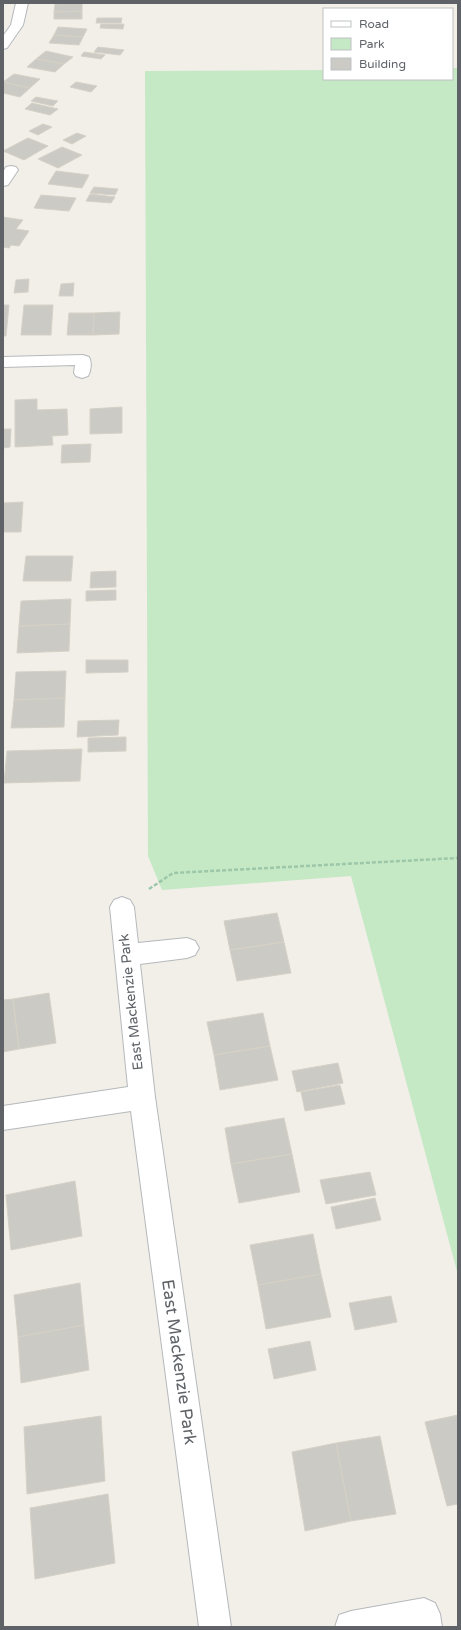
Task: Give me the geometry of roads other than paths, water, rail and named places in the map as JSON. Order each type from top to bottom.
[{"type":"street","points":[[3,45],[17,25],[22,3]]},
{"type":"street","points":[[3,182],[11,170]]},
{"type":"street","points":[[3,362],[83,360],[82,372]]},
{"type":"street","name":"East Mackenzie Park","points":[[122,907],[142,1097],[215,1627]]},
{"type":"street","points":[[126,955],[186,948]]},
{"type":"street","points":[[3,1118],[142,1097]]},
{"type":"street","points":[[351,1627],[424,1614],[426,1627]]}]
